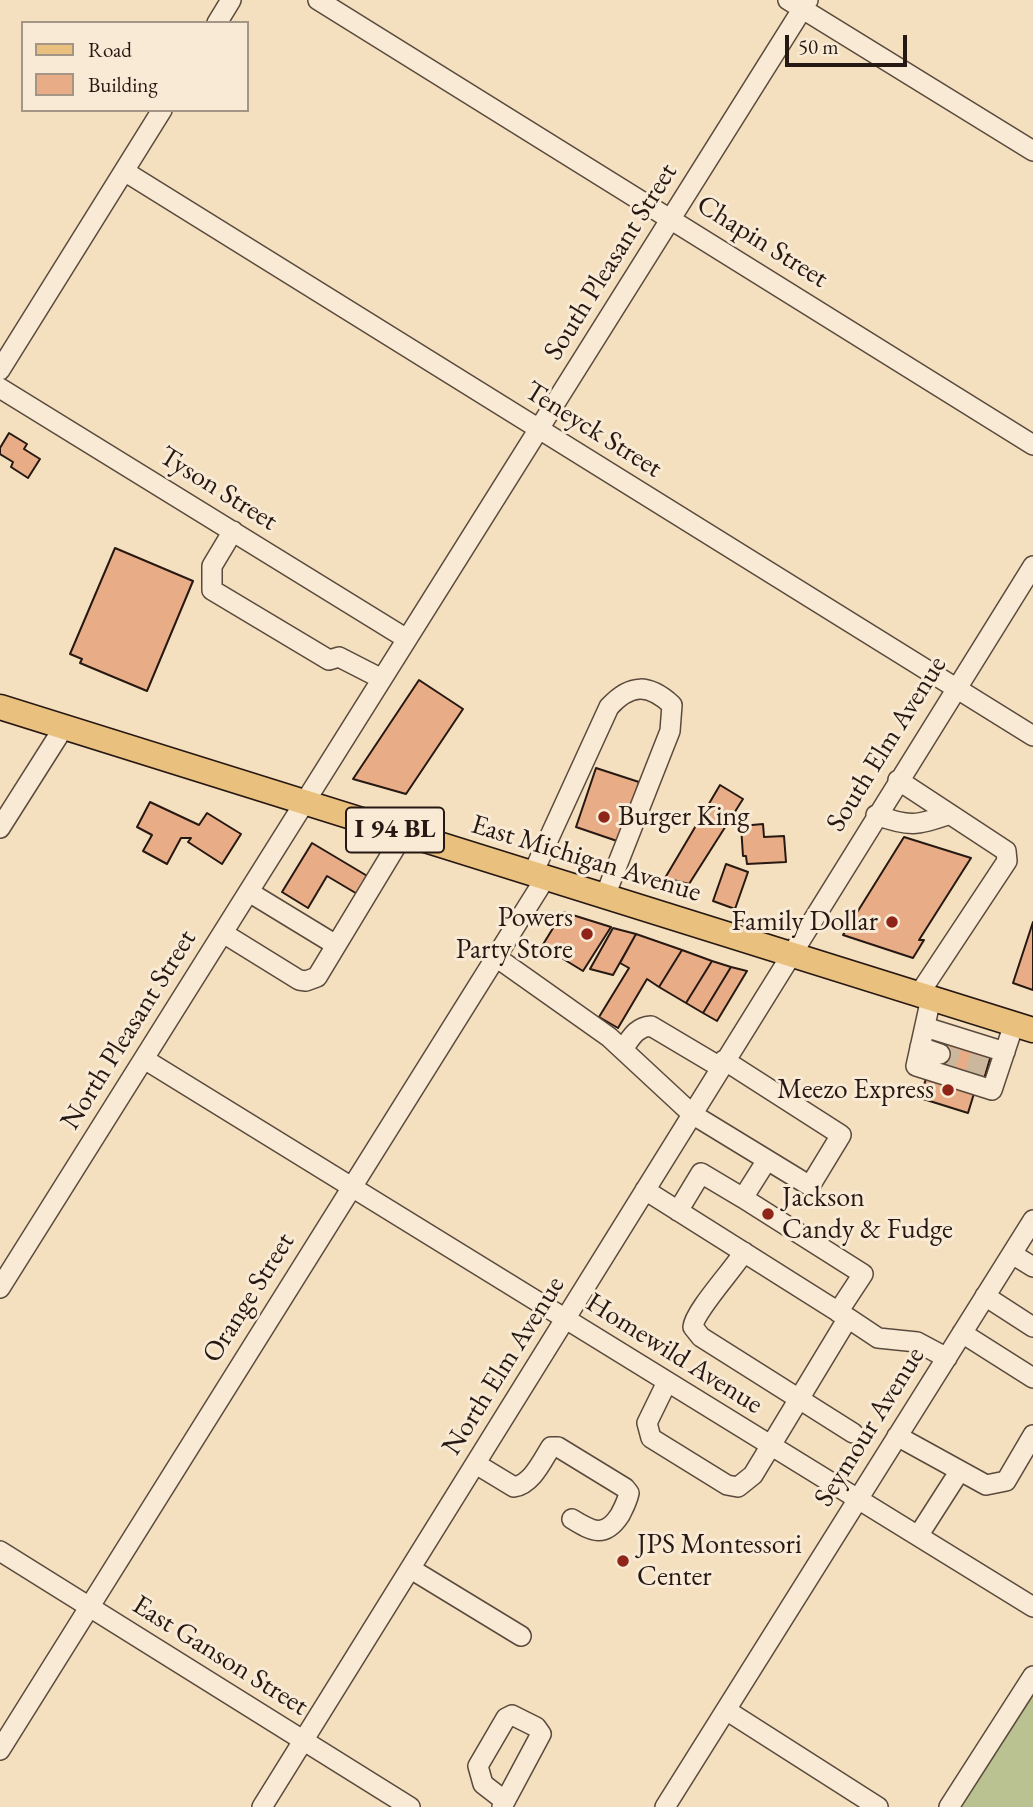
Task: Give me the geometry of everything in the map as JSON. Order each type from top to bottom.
[{"type":"main road","name":"East Michigan Avenue","points":[[0,707],[1023,1027]]},
{"type":"street","points":[[218,21],[231,0]]},
{"type":"street","name":"Chapin Street","points":[[318,0],[1033,445]]},
{"type":"street","points":[[800,3],[1033,151]]},
{"type":"street","name":"South Pleasant Street","points":[[305,803],[671,218],[800,3]]},
{"type":"street","points":[[0,370],[161,112]]},
{"type":"street","name":"Teneyck Street","points":[[124,171],[1033,736]]},
{"type":"street","name":"Tyson Street","points":[[0,388],[407,639]]},
{"type":"street","points":[[233,531],[212,566],[212,590],[329,660],[339,657],[382,679]]},
{"type":"street","name":"South Elm Avenue","points":[[790,953],[1033,566]]},
{"type":"street","name":"Orange Street","points":[[0,1750],[496,957],[539,875],[609,707],[622,694],[638,688],[660,694],[672,705],[670,731],[605,896]]},
{"type":"street","points":[[0,828],[64,727]]},
{"type":"street","points":[[898,780],[1006,851],[1007,861],[925,996],[925,1027],[916,1066],[992,1090],[993,1070],[1023,1027]]},
{"type":"street","name":"North Pleasant Street","points":[[0,1288],[305,803]]},
{"type":"street","points":[[876,815],[904,825],[918,825],[950,814]]},
{"type":"street","points":[[223,933],[306,981],[317,977],[404,834]]},
{"type":"street","points":[[249,892],[337,945]]},
{"type":"street","name":"North Elm Avenue","points":[[262,1807],[566,1320],[790,953]]},
{"type":"street","points":[[496,957],[527,976],[623,1049],[692,1114],[810,1186],[841,1135],[722,1064],[651,1026],[642,1027],[635,1032],[623,1049]]},
{"type":"street","points":[[925,1027],[1005,1052]]},
{"type":"street","points":[[920,1047],[940,1054]]},
{"type":"street","name":"Homewild Avenue","points":[[144,1059],[1033,1607]]},
{"type":"street","points":[[743,1198],[767,1160]]},
{"type":"street","points":[[667,1382],[647,1423],[647,1430],[659,1445],[727,1485],[738,1487],[753,1475],[798,1398],[863,1274],[701,1173],[678,1211]]},
{"type":"street","points":[[645,1190],[878,1338],[917,1342],[947,1358]]},
{"type":"street","name":"Seymour Avenue","points":[[665,1807],[1033,1220]]},
{"type":"street","points":[[744,1252],[722,1285],[693,1318],[693,1327],[701,1338],[853,1433]]},
{"type":"street","points":[[1012,1254],[1033,1268]]},
{"type":"street","points":[[985,1296],[1033,1327]]},
{"type":"street","points":[[962,1333],[1033,1378]]},
{"type":"street","points":[[897,1436],[986,1486],[1006,1481],[1033,1435]]},
{"type":"street","points":[[476,1464],[514,1487],[520,1486],[531,1476],[551,1447],[558,1447],[629,1493],[627,1502],[612,1527],[602,1533],[591,1531],[572,1519]]},
{"type":"street","points":[[918,1536],[959,1472]]},
{"type":"street","name":"East Ganson Street","points":[[0,1551],[410,1807]]},
{"type":"street","points":[[411,1569],[521,1636]]},
{"type":"street","points":[[949,1807],[1033,1676]]},
{"type":"street","points":[[726,1710],[878,1807]]},
{"type":"green space","points":[[1033,1677],[1033,1807],[950,1807]]},
{"type":"building","points":[[9,433],[27,444],[24,449],[40,459],[28,478],[11,467],[13,462],[0,454],[0,448]]},
{"type":"building","points":[[115,548],[193,581],[147,691],[80,663],[82,659],[70,654]]},
{"type":"building","points":[[419,680],[463,709],[406,794],[353,779]]},
{"type":"building","points":[[596,768],[639,782],[620,842],[576,827]]},
{"type":"building","points":[[720,785],[743,799],[689,884],[665,878]]},
{"type":"building","points":[[150,802],[199,825],[207,813],[241,834],[222,864],[188,842],[191,838],[181,838],[167,864],[143,851],[152,835],[137,827]]},
{"type":"building","points":[[763,824],[764,837],[784,836],[786,862],[747,864],[746,856],[743,856],[741,826]]},
{"type":"building","points":[[904,837],[971,858],[919,940],[924,940],[913,958],[843,935]]},
{"type":"building","points":[[312,843],[369,877],[359,895],[327,876],[308,908],[282,892]]},
{"type":"building","points":[[726,864],[748,872],[735,909],[713,901]]},
{"type":"building","points":[[563,912],[611,927],[583,971],[542,946]]},
{"type":"building","points":[[1033,922],[1033,990],[1013,983]]},
{"type":"building","points":[[613,928],[636,934],[613,975],[590,969]]},
{"type":"building","points":[[636,934],[682,950],[659,987],[647,979],[618,1028],[599,1017],[629,968],[620,963]]},
{"type":"building","points":[[682,950],[712,961],[686,1003],[659,987]]},
{"type":"building","points":[[712,961],[731,967],[703,1013],[686,1003]]},
{"type":"building","points":[[731,967],[747,971],[717,1021],[703,1013]]},
{"type":"building","points":[[944,1041],[991,1055],[984,1079],[937,1065]]},
{"type":"building","points":[[928,1072],[976,1087],[968,1113],[920,1098]]},
{"type":"tunnel","points":[[940,1054],[987,1068]]},
{"type":"place","name":"Burger King","points":[[604,817]]},
{"type":"place","name":"Family Dollar","points":[[892,922]]},
{"type":"place","name":"Powers Party Store","points":[[587,934]]},
{"type":"place","name":"Meezo Express","points":[[948,1090]]},
{"type":"place","name":"Jackson Candy & Fudge","points":[[768,1214]]},
{"type":"place","name":"JPS Montessori Center","points":[[623,1561]]}]
